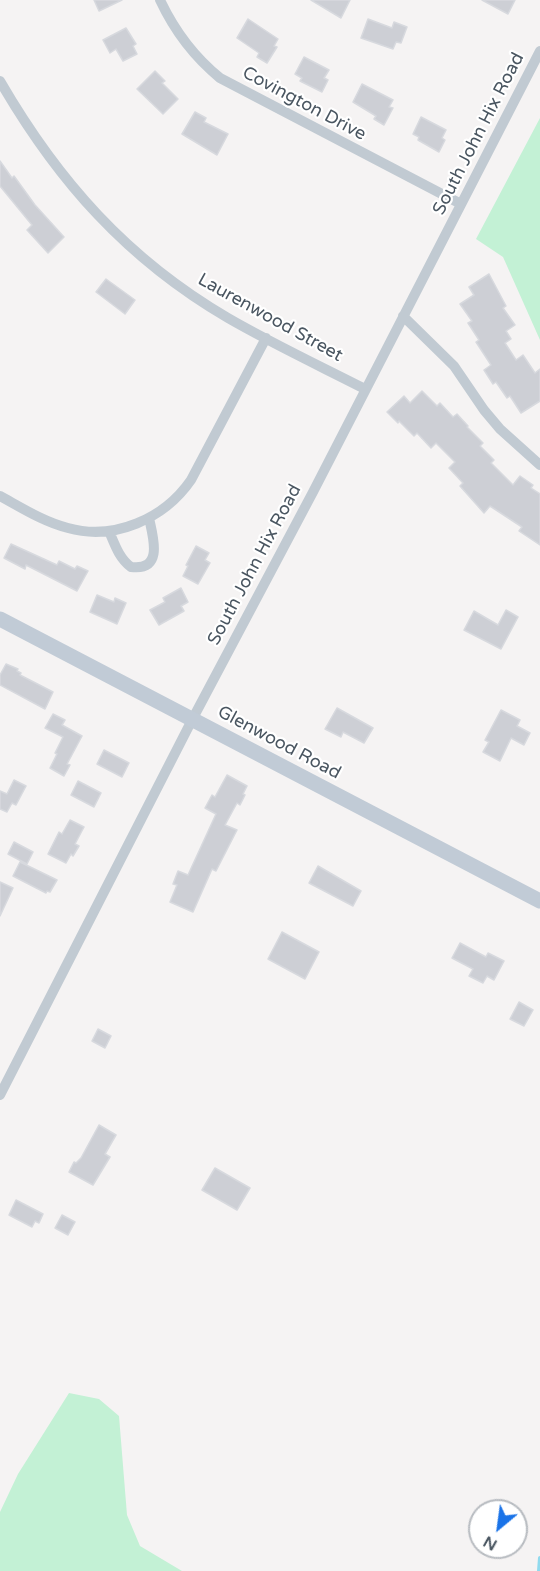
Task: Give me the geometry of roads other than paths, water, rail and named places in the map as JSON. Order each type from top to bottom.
[{"type":"street","name":"Covington Drive","points":[[160,0],[169,20],[185,45],[220,78],[461,204]]},
{"type":"street","name":"South John Hix Road","points":[[0,1095],[540,51]]},
{"type":"street","name":"Laurenwood Street","points":[[0,81],[44,152],[70,186],[113,231],[181,287],[228,318],[365,389]]},
{"type":"street","points":[[404,316],[454,366],[500,429],[540,465]]},
{"type":"street","points":[[0,496],[49,522],[69,529],[89,532],[130,527],[149,518],[179,495],[191,480],[266,338]]},
{"type":"street","points":[[110,531],[126,563],[131,567],[146,566],[151,561],[155,548],[149,518]]},
{"type":"street","name":"Glenwood Road","points":[[0,619],[540,901]]},
{"type":"waterway","points":[[539,1571],[540,1558]]}]
